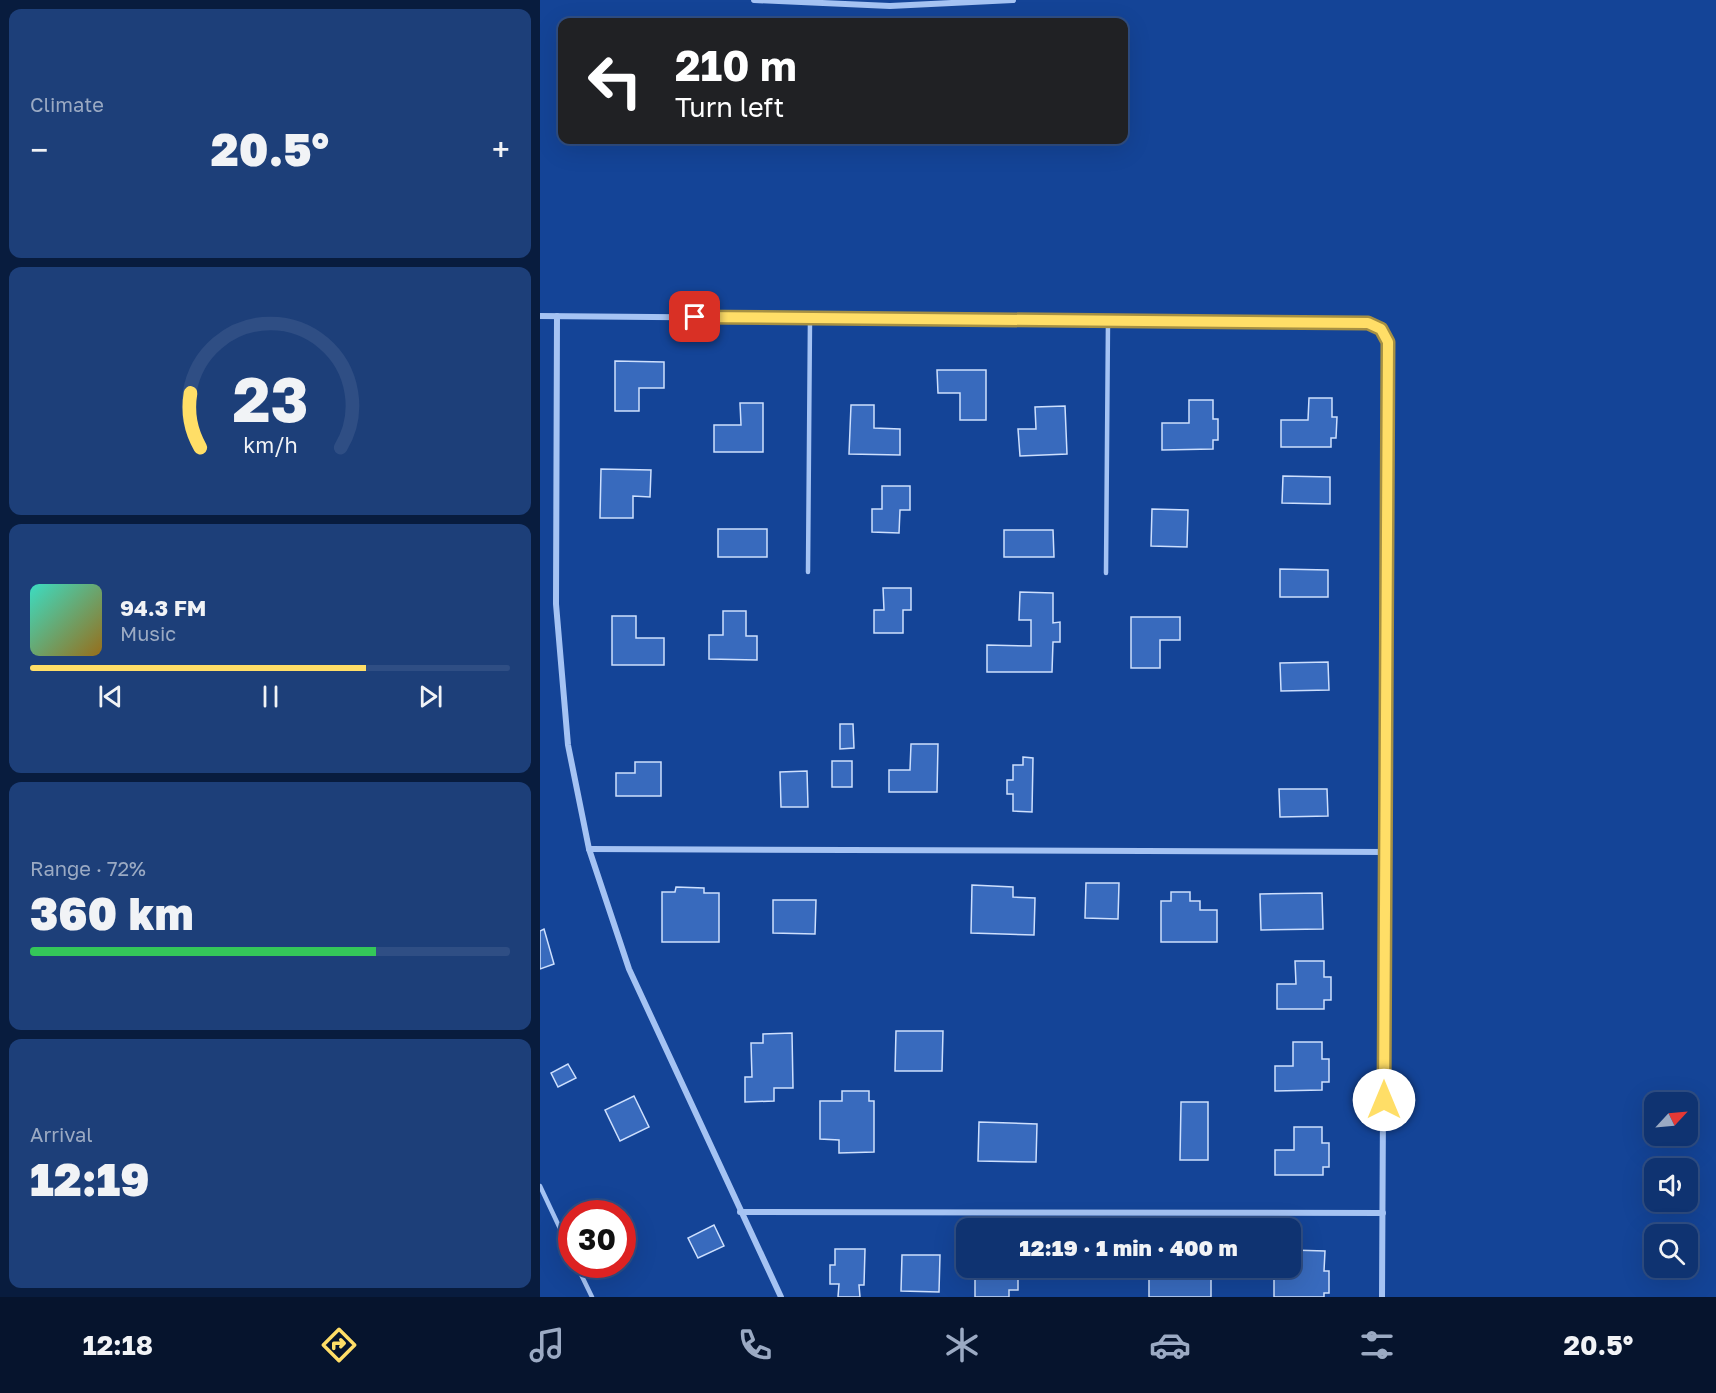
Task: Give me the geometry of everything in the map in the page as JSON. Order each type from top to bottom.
[{"type":"street","points":[[754,0],[890,6],[1013,0]]},
{"type":"street","points":[[540,316],[1368,323],[1381,329],[1388,342],[1382,1297]]},
{"type":"street","points":[[557,316],[556,604],[568,744],[589,849],[629,969],[781,1297]]},
{"type":"street","points":[[589,849],[1386,852]]},
{"type":"street","points":[[740,1212],[1383,1213]]},
{"type":"lane","points":[[808,572],[810,318]]},
{"type":"lane","points":[[1106,573],[1107,321]]},
{"type":"lane","points":[[540,1186],[558,1224]]},
{"type":"lane","points":[[583,1278],[592,1297]]},
{"type":"building","points":[[615,361],[664,362],[664,388],[639,388],[639,411],[615,411]]},
{"type":"building","points":[[937,370],[986,370],[986,420],[960,420],[960,393],[938,393]]},
{"type":"building","points":[[1309,398],[1332,398],[1332,417],[1337,417],[1336,438],[1331,438],[1331,447],[1281,447],[1281,420],[1308,420]]},
{"type":"building","points":[[1189,400],[1213,400],[1213,419],[1218,419],[1218,440],[1213,440],[1213,449],[1162,450],[1162,423],[1189,423]]},
{"type":"building","points":[[740,403],[763,403],[763,452],[714,452],[714,425],[741,425]]},
{"type":"building","points":[[851,405],[874,405],[874,428],[900,429],[900,455],[849,454]]},
{"type":"building","points":[[1065,406],[1067,454],[1020,456],[1018,429],[1036,429],[1035,407]]},
{"type":"building","points":[[601,469],[651,470],[650,497],[633,496],[633,518],[600,518]]},
{"type":"building","points":[[1283,476],[1330,477],[1330,504],[1282,503]]},
{"type":"building","points":[[882,486],[910,486],[910,510],[900,510],[899,533],[872,532],[872,509],[882,509]]},
{"type":"building","points":[[1152,509],[1188,510],[1187,547],[1151,546]]},
{"type":"building","points":[[718,529],[767,529],[767,557],[718,557]]},
{"type":"building","points":[[1004,530],[1053,530],[1054,557],[1004,557]]},
{"type":"building","points":[[1280,569],[1328,570],[1328,597],[1280,597]]},
{"type":"building","points":[[883,588],[911,588],[911,610],[903,610],[903,633],[874,633],[874,610],[884,610]]},
{"type":"building","points":[[1020,592],[1053,593],[1053,623],[1060,622],[1060,642],[1053,642],[1052,672],[987,672],[987,645],[1031,646],[1031,620],[1019,620]]},
{"type":"building","points":[[723,611],[746,611],[746,636],[757,636],[757,660],[709,659],[709,635],[723,635]]},
{"type":"building","points":[[612,616],[636,616],[636,638],[664,638],[664,665],[612,665]]},
{"type":"building","points":[[1131,617],[1180,617],[1180,640],[1160,640],[1160,668],[1131,668]]},
{"type":"building","points":[[1328,662],[1329,690],[1281,691],[1280,663]]},
{"type":"building","points":[[840,724],[853,724],[854,748],[840,749]]},
{"type":"building","points":[[911,744],[938,744],[937,792],[889,792],[889,770],[910,770]]},
{"type":"building","points":[[1023,757],[1033,758],[1032,812],[1013,811],[1013,794],[1007,794],[1007,780],[1013,780],[1013,765],[1023,765]]},
{"type":"building","points":[[832,761],[852,761],[852,787],[832,787]]},
{"type":"building","points":[[635,762],[661,762],[661,796],[616,796],[616,773],[635,773]]},
{"type":"building","points":[[807,771],[808,807],[781,807],[780,772]]},
{"type":"building","points":[[1279,789],[1327,789],[1328,816],[1280,817]]},
{"type":"building","points":[[1086,883],[1119,883],[1118,919],[1085,918]]},
{"type":"building","points":[[972,885],[1013,887],[1013,897],[1035,898],[1034,935],[971,933]]},
{"type":"building","points":[[676,887],[704,888],[704,893],[719,893],[719,942],[662,942],[662,892],[675,892]]},
{"type":"building","points":[[1171,892],[1190,892],[1190,901],[1200,901],[1200,910],[1217,910],[1217,942],[1161,942],[1161,901],[1171,901]]},
{"type":"building","points":[[1322,893],[1323,929],[1261,930],[1260,894]]},
{"type":"building","points":[[773,900],[816,900],[815,934],[773,933]]},
{"type":"building","points":[[544,929],[554,964],[540,969],[540,931]]},
{"type":"building","points":[[1295,961],[1324,961],[1324,977],[1331,977],[1331,1000],[1324,1000],[1324,1009],[1277,1009],[1277,984],[1296,984]]},
{"type":"building","points":[[896,1031],[943,1031],[942,1071],[895,1071]]},
{"type":"building","points":[[792,1033],[793,1088],[774,1088],[774,1101],[745,1102],[745,1077],[752,1077],[751,1043],[763,1043],[763,1034]]},
{"type":"building","points":[[1293,1042],[1322,1042],[1322,1059],[1329,1059],[1329,1082],[1322,1082],[1322,1090],[1275,1091],[1275,1066],[1293,1066]]},
{"type":"building","points":[[568,1064],[576,1078],[558,1087],[551,1073]]},
{"type":"building","points":[[842,1091],[869,1091],[869,1101],[874,1101],[874,1152],[839,1153],[839,1140],[820,1139],[820,1101],[842,1101]]},
{"type":"building","points":[[634,1096],[649,1127],[620,1141],[605,1110]]},
{"type":"building","points":[[1181,1102],[1208,1102],[1208,1160],[1180,1160]]},
{"type":"building","points":[[979,1122],[1037,1124],[1036,1162],[978,1161]]},
{"type":"building","points":[[1294,1127],[1322,1127],[1322,1143],[1329,1143],[1329,1167],[1323,1167],[1323,1175],[1275,1175],[1275,1150],[1294,1150]]},
{"type":"building","points":[[714,1225],[724,1246],[698,1258],[688,1238]]},
{"type":"building","points":[[835,1249],[865,1249],[864,1285],[859,1285],[860,1297],[838,1297],[839,1284],[830,1284],[830,1265],[835,1265]]},
{"type":"building","points":[[1301,1250],[1325,1251],[1324,1271],[1329,1271],[1329,1293],[1324,1293],[1324,1297],[1274,1297],[1274,1278],[1301,1278]]},
{"type":"building","points":[[902,1255],[940,1255],[939,1292],[901,1291]]},
{"type":"building","points":[[975,1278],[1018,1278],[1018,1290],[1009,1290],[1009,1297],[975,1297]]},
{"type":"building","points":[[1149,1278],[1211,1278],[1211,1297],[1149,1297]]},
{"type":"route","points":[[695,317],[1368,323],[1381,329],[1388,342],[1384,1100]]}]
